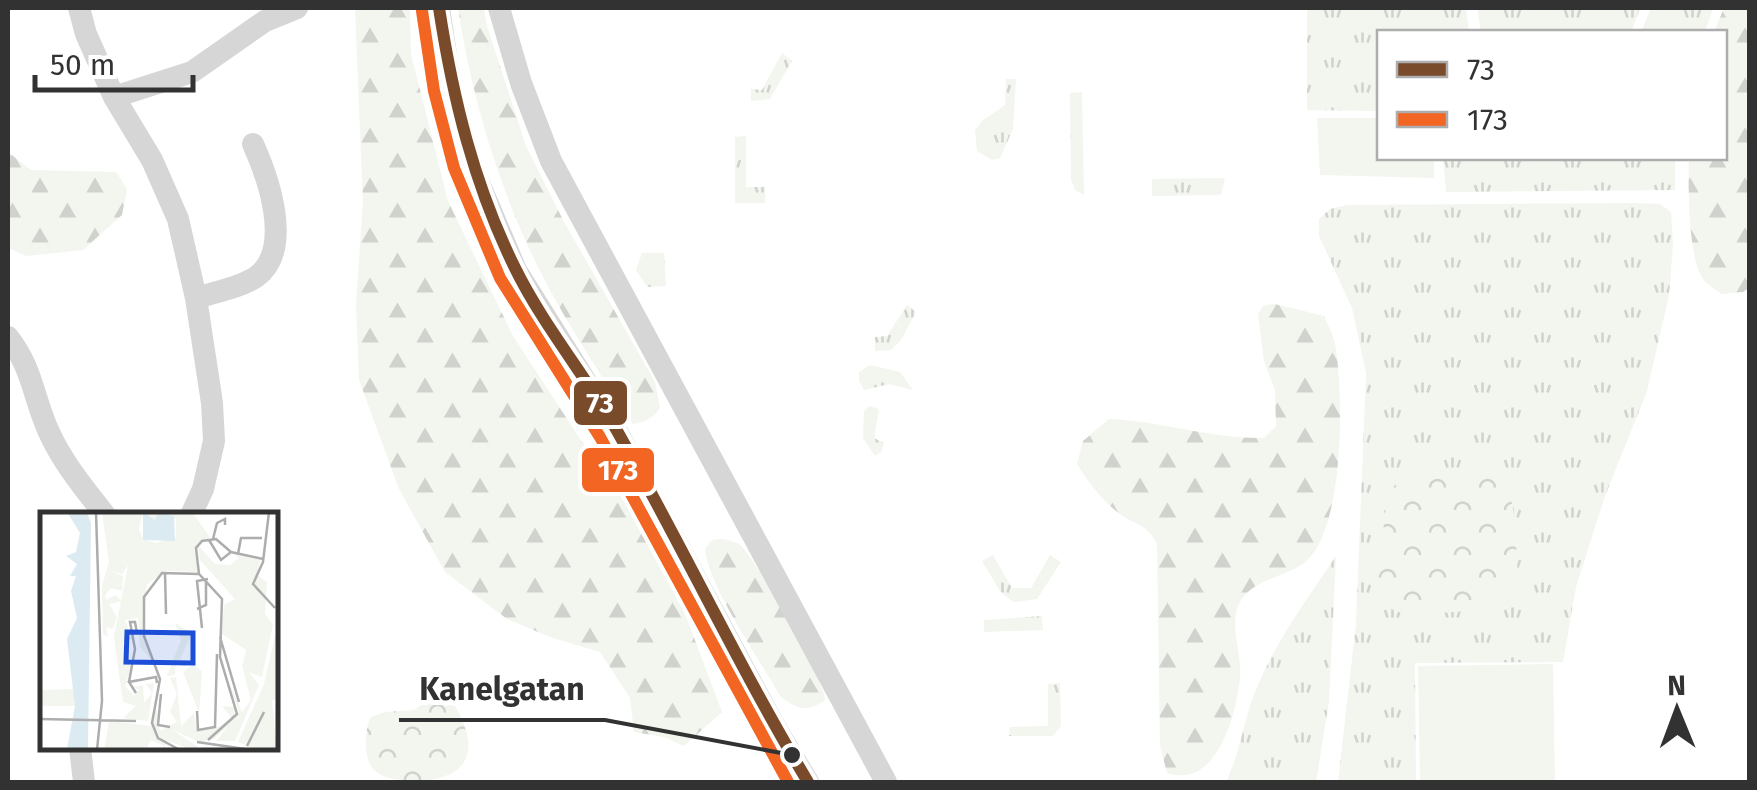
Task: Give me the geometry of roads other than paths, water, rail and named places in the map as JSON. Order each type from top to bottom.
[{"type":"street","points":[[80,8],[86,34],[114,96],[152,160],[178,219],[196,298],[214,441],[192,512]]},
{"type":"street","points":[[114,96],[192,72],[264,14],[296,8]]},
{"type":"street","points":[[439,8],[451,88],[471,164],[516,270],[615,428],[808,782]]},
{"type":"street","points":[[499,8],[521,83],[551,161],[886,782]]},
{"type":"street","points":[[196,298],[239,285],[257,276],[267,265],[275,242],[276,223],[266,172],[254,144]]},
{"type":"street","points":[[8,337],[24,358],[47,427],[64,460],[103,512]]},
{"type":"street","points":[[80,750],[84,782]]},
{"type":"place","name":"Kanelgatan","points":[[792,755]]}]
